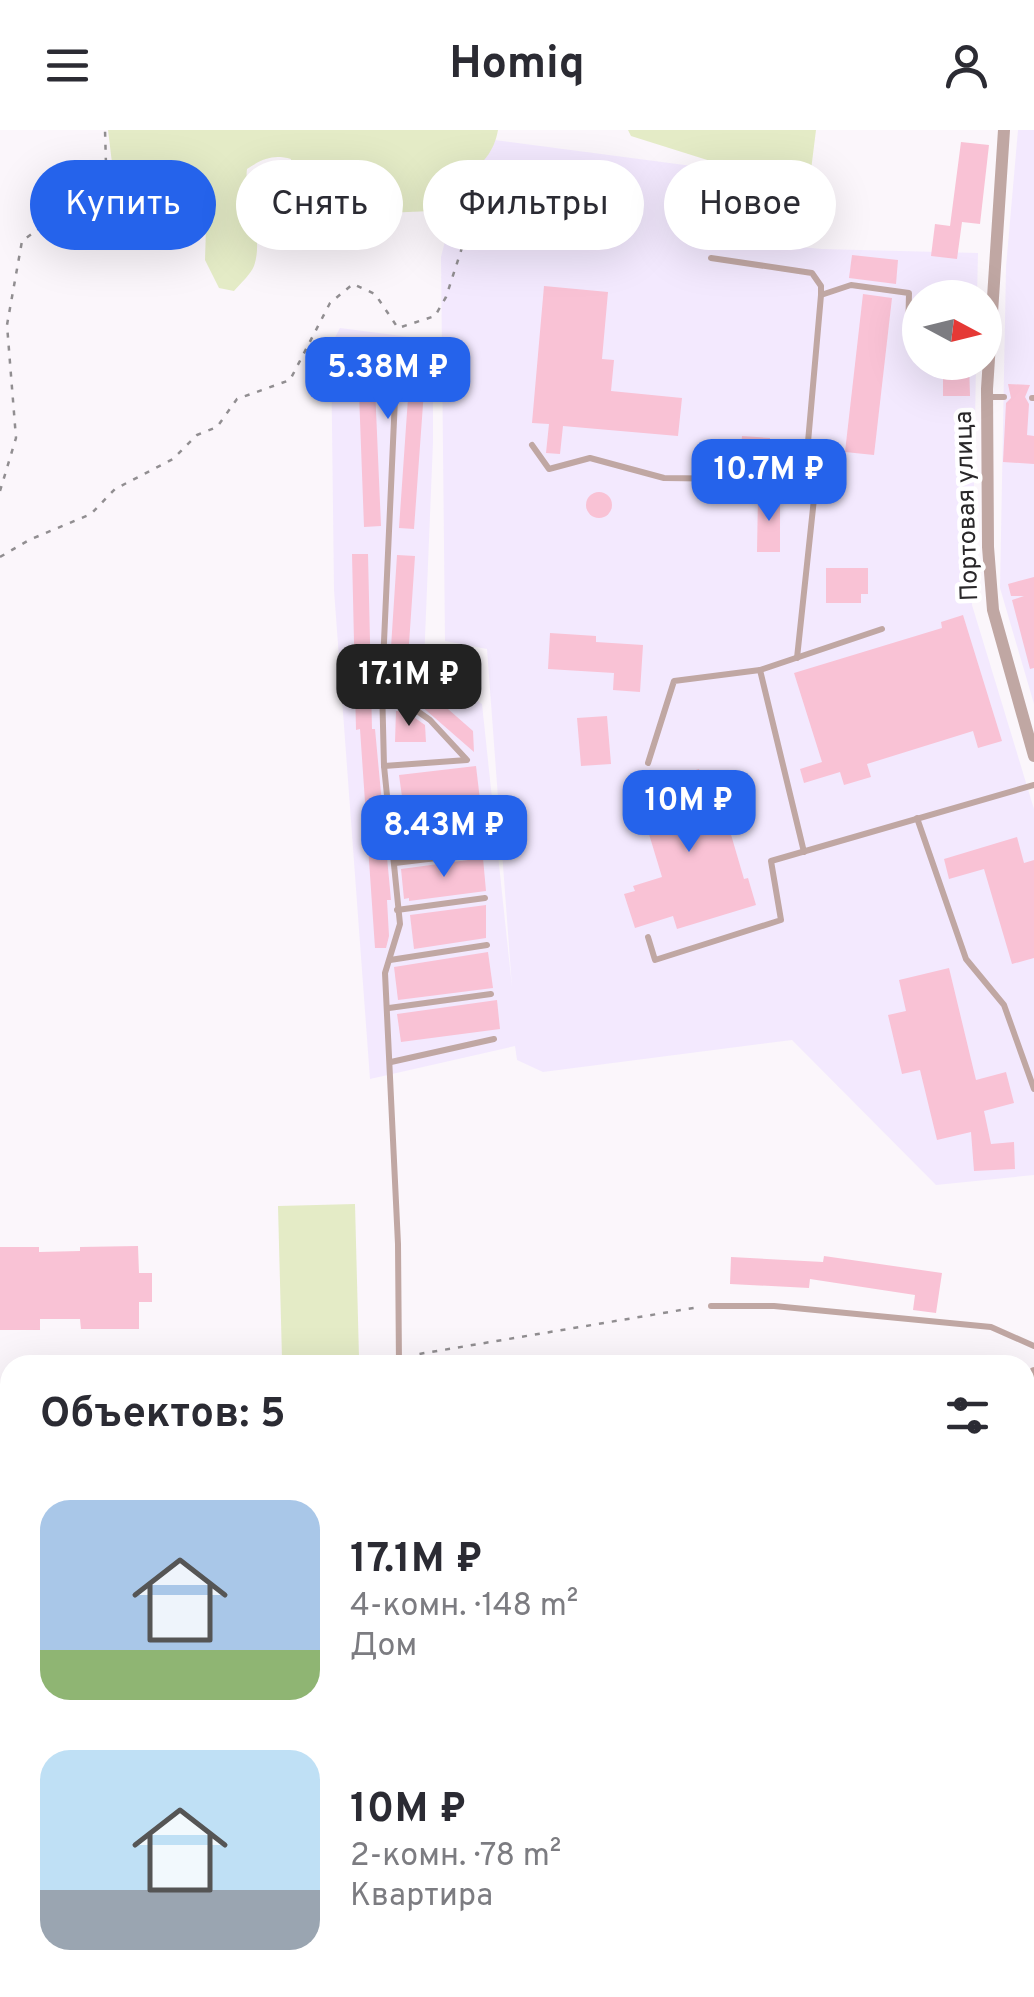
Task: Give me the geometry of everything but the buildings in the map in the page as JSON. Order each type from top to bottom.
[{"type":"street","name":"Портовая улица","points":[[1004,130],[987,397],[992,610],[1032,747]]},
{"type":"lane","points":[[711,258],[812,273],[822,294],[808,442],[816,480],[796,658]]},
{"type":"lane","points":[[822,294],[852,285],[902,292]]},
{"type":"lane","points":[[396,376],[382,686],[384,766],[400,924],[386,973],[400,1355]]},
{"type":"lane","points":[[987,397],[1004,397]]},
{"type":"lane","points":[[532,445],[549,469],[590,458],[664,478],[816,480]]},
{"type":"lane","points":[[648,764],[674,681],[760,670],[882,629]]},
{"type":"lane","points":[[760,670],[804,852]]},
{"type":"lane","points":[[382,686],[430,720],[467,760],[384,766]]},
{"type":"lane","points":[[648,937],[655,960],[781,920],[771,861],[1034,785]]},
{"type":"lane","points":[[391,812],[477,806]]},
{"type":"lane","points":[[917,818],[966,959],[1004,1005],[1034,1088]]},
{"type":"lane","points":[[395,863],[478,853]]},
{"type":"lane","points":[[397,910],[485,898]]},
{"type":"lane","points":[[390,960],[487,945]]},
{"type":"lane","points":[[390,1008],[491,994]]},
{"type":"lane","points":[[391,1062],[494,1039]]},
{"type":"lane","points":[[711,1306],[774,1306],[992,1327],[1034,1346]]},
{"type":"path","points":[[0,492],[16,438],[6,325],[22,241],[54,218],[90,205],[106,165],[105,130]]},
{"type":"path","points":[[0,557],[28,540],[91,514],[115,489],[172,459],[198,435],[217,427],[237,399],[290,380],[330,303],[352,284],[375,294],[398,328],[435,316],[446,297],[461,250]]},
{"type":"path","points":[[418,1355],[711,1306]]},
{"type":"shaded area","points":[[1018,130],[1034,130],[1034,704],[1000,588],[1006,267]]},
{"type":"shaded area","points":[[471,137],[664,162],[664,250],[978,253],[977,280],[902,280],[902,380],[976,380],[972,605],[1034,809],[1034,1175],[936,1185],[792,1040],[543,1072],[517,1060],[515,1046],[370,1079],[334,590],[331,345],[340,328],[433,340],[424,662],[482,704],[512,987],[487,649],[445,641],[441,257],[443,250],[644,250],[644,160],[465,160]]},
{"type":"green space","points":[[108,130],[498,130],[484,160],[423,160],[423,211],[403,212],[403,160],[236,160],[236,250],[257,250],[257,254],[253,269],[234,291],[219,288],[205,260],[205,250],[216,250],[216,160],[112,160]]},
{"type":"green space","points":[[628,130],[816,130],[812,160],[707,160],[631,136]]},
{"type":"green space","points":[[355,1204],[359,1355],[282,1355],[278,1206]]}]
